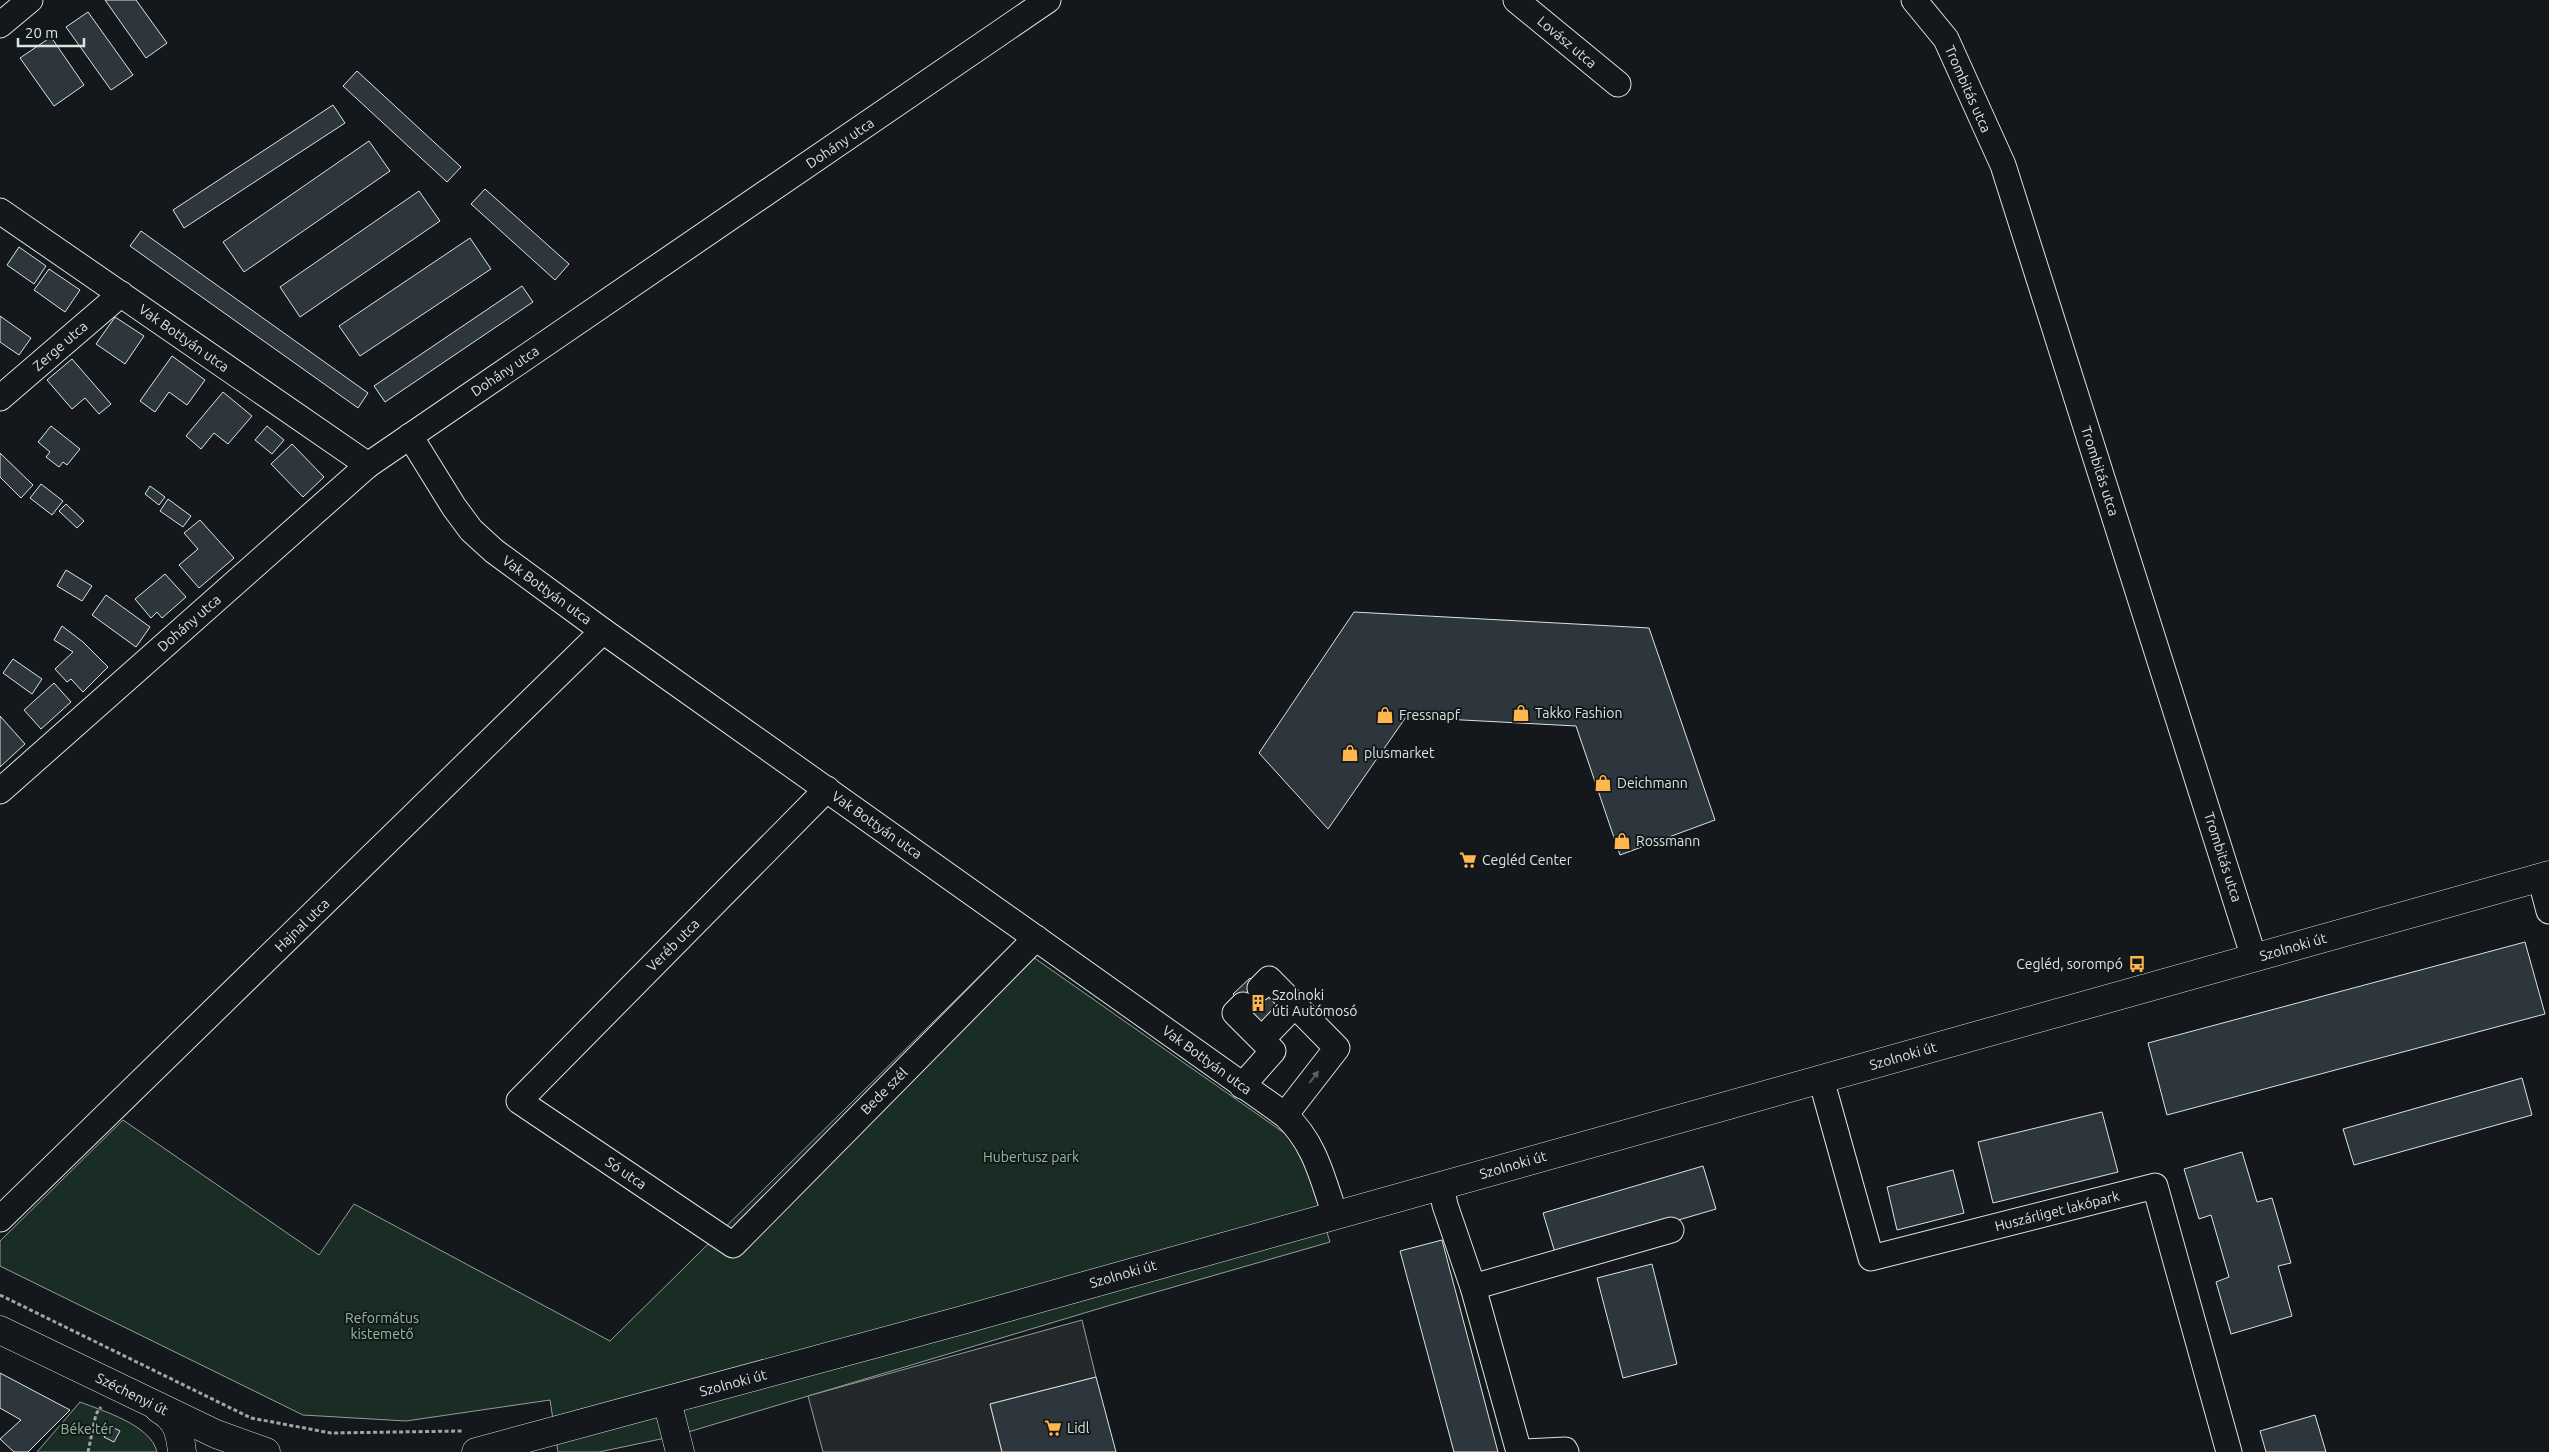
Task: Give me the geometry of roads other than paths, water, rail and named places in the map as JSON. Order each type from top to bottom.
[{"type":"main road","name":"Szolnoki út","points":[[472,1441],[667,1401],[2544,876]]},
{"type":"main road","name":"Széchenyi út","points":[[0,1330],[149,1403],[210,1443],[266,1452]]},
{"type":"main road","points":[[667,1401],[680,1452]]},
{"type":"main road","points":[[149,1403],[171,1416],[177,1426],[182,1452]]},
{"type":"street","points":[[0,25],[30,0]]},
{"type":"street","name":"Dohány utca","points":[[0,790],[368,465],[1048,0]]},
{"type":"street","name":"Lovász utca","points":[[1516,0],[1618,84]]},
{"type":"street","name":"Trombitás utca","points":[[1914,0],[1946,39],[2003,165],[2254,958]]},
{"type":"street","name":"Vak Bottyán utca","points":[[0,211],[368,465]]},
{"type":"street","name":"Zerge utca","points":[[0,398],[120,294]]},
{"type":"street","name":"Vak Bottyán utca","points":[[410,436],[454,507],[472,530],[494,551],[603,631],[1284,1115],[1299,1128],[1311,1146],[1335,1215]]},
{"type":"street","name":"Hajnal utca","points":[[0,1218],[603,631]]},
{"type":"street","name":"Veréb utca","points":[[519,1101],[827,789]]},
{"type":"street","points":[[2544,876],[2549,911]]},
{"type":"street","name":"Bede szél","points":[[733,1245],[1036,938]]},
{"type":"street","points":[[1242,1086],[1273,1051],[1265,1009],[1337,1048],[1284,1115]]},
{"type":"street","name":"Huszárliget lakópark","points":[[1821,1079],[1871,1258],[2155,1186],[2229,1452]]},
{"type":"street","name":"Só utca","points":[[519,1101],[733,1245]]},
{"type":"street","points":[[1441,1185],[1445,1205],[1473,1288],[1521,1452],[1565,1450],[1566,1452]]},
{"type":"street","points":[[1473,1288],[1671,1230]]},
{"type":"tunnel","points":[[1257,1018],[1274,1001]]},
{"type":"place","name":"Takko Fashion","points":[[1521,713]]},
{"type":"place","name":"Fressnapf","points":[[1385,715]]},
{"type":"place","name":"plusmarket","points":[[1350,753]]},
{"type":"place","name":"Deichmann","points":[[1603,783]]},
{"type":"place","name":"Rossmann","points":[[1622,841]]},
{"type":"place","name":"Cegléd Center","points":[[1468,860]]},
{"type":"place","name":"Cegléd, sorompó","points":[[2137,964]]},
{"type":"place","name":"Szolnoki úti Autómosó","points":[[1258,1003]]},
{"type":"place","name":"Lidl","points":[[1053,1428]]},
{"type":"park label","name":"Hubertusz park","points":[[1031,1157]]},
{"type":"park label","name":"Református kistemető","points":[[382,1326]]},
{"type":"park label","name":"Béke tér","points":[[87,1429]]}]
